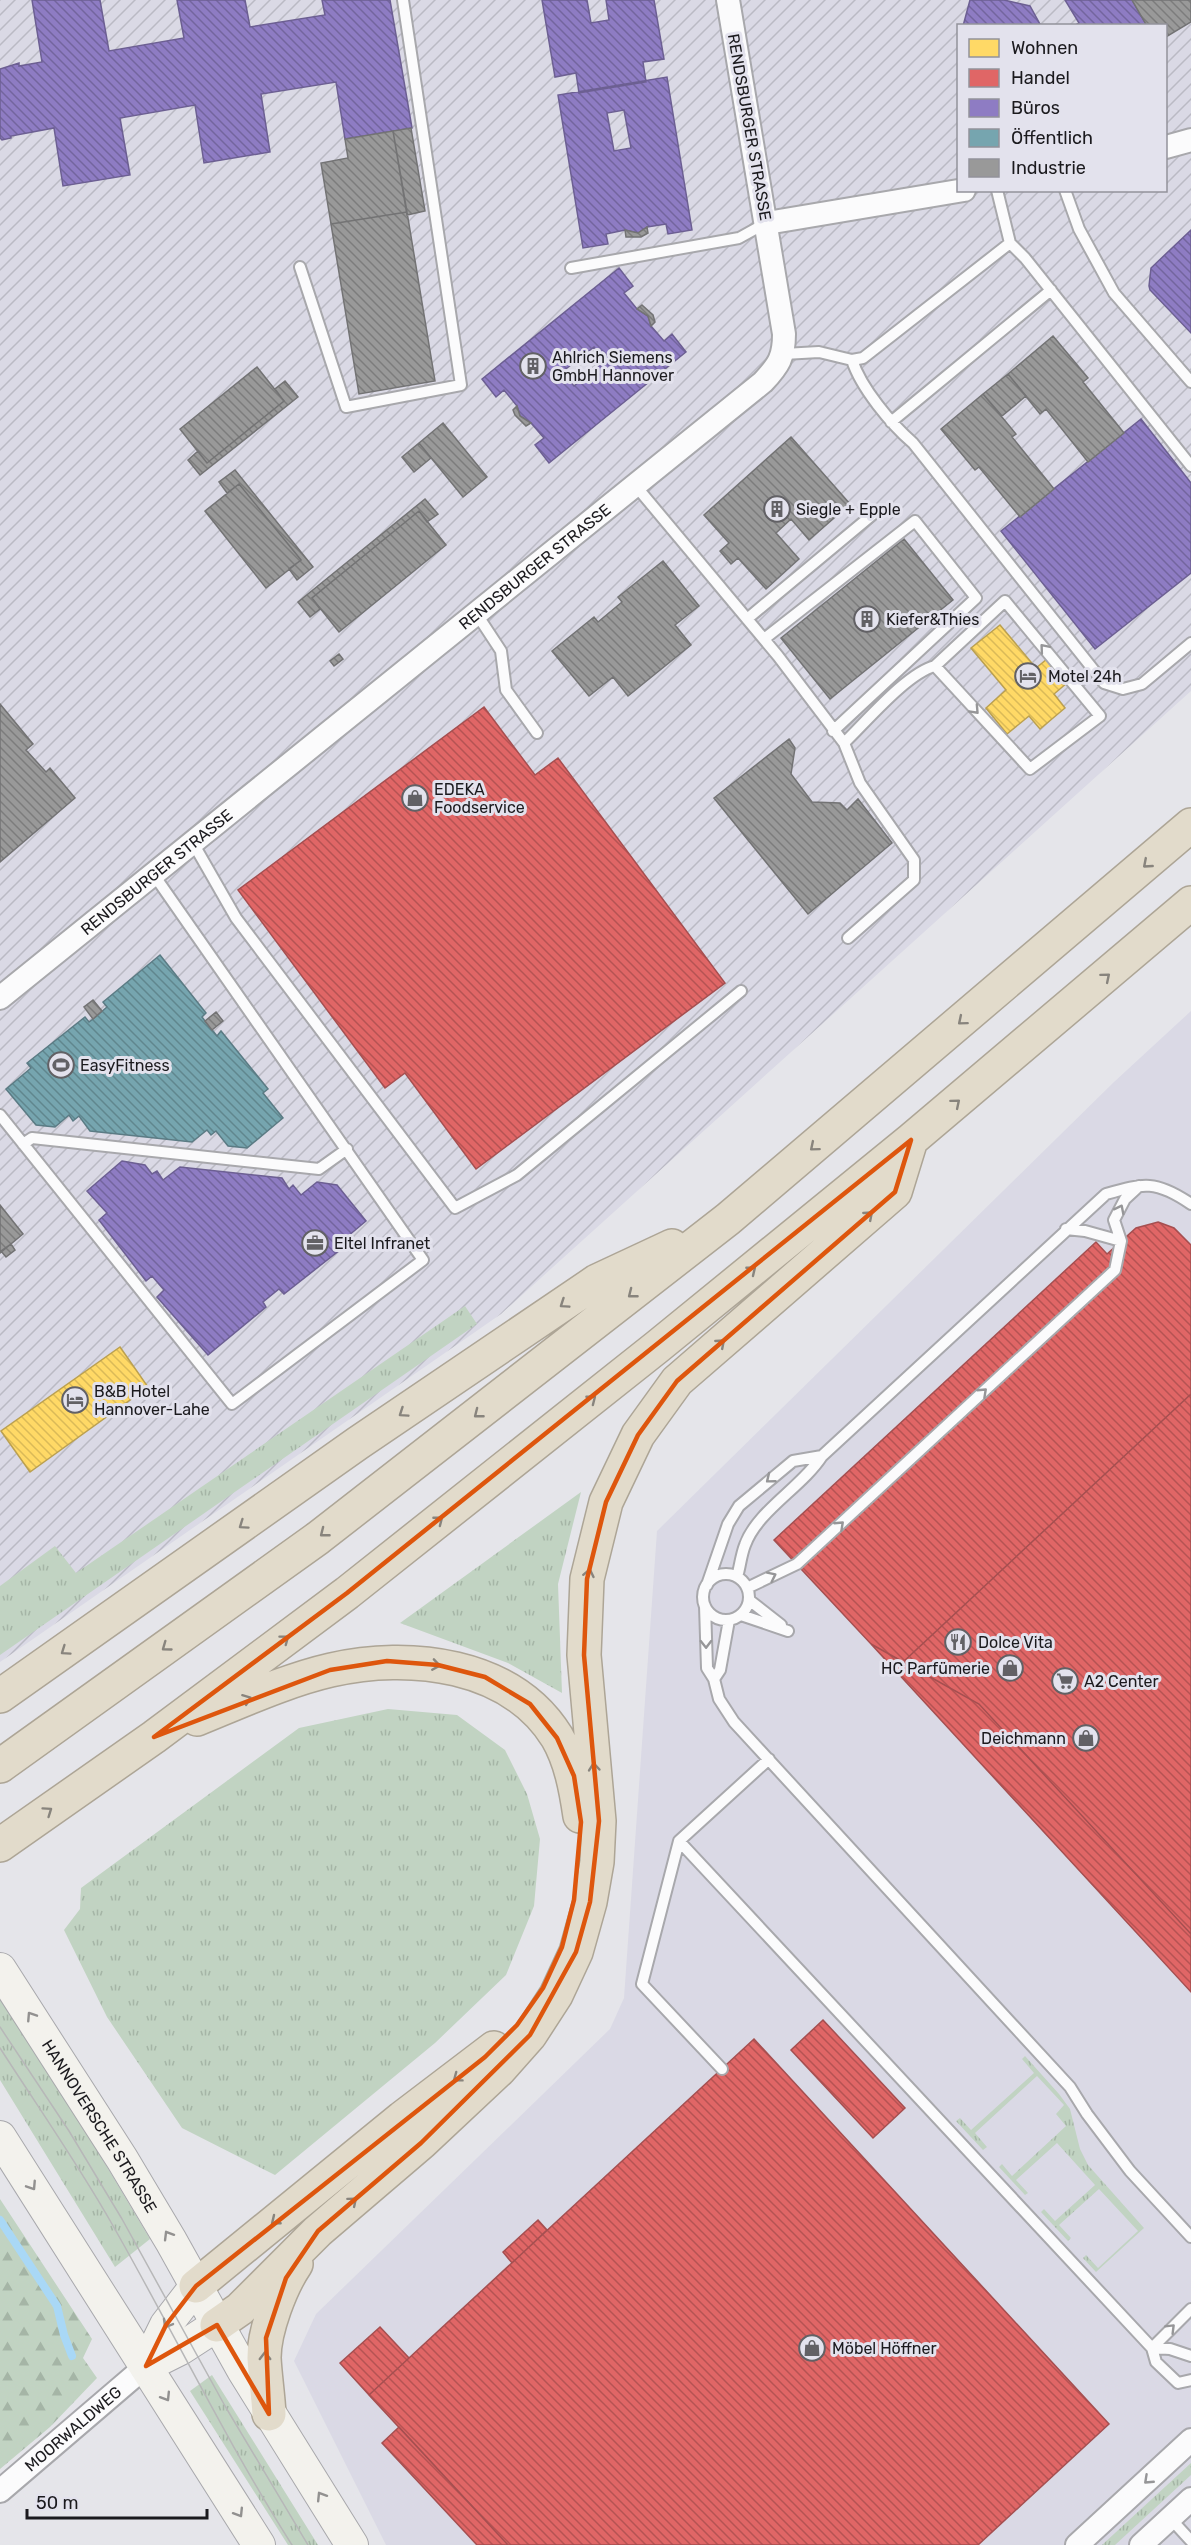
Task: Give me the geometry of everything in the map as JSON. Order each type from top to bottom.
[{"type":"highway","points":[[0,1766],[318,1538],[728,1219],[1191,825]]},
{"type":"highway","points":[[0,1845],[154,1737],[347,1593],[648,1354],[911,1140],[1191,903]]},
{"type":"highway","points":[[217,2325],[240,2309],[318,2231],[421,2144],[499,2070],[530,2035],[556,1995],[576,1952],[590,1902],[597,1862],[599,1821],[584,1655],[587,1579],[606,1502],[638,1435],[677,1381],[895,1192],[911,1140]]},
{"type":"highway","points":[[0,1695],[358,1443],[597,1281],[728,1219]]},
{"type":"highway","points":[[154,1737],[250,1697],[330,1670],[387,1661],[438,1665],[485,1677],[530,1704],[557,1737],[574,1776],[581,1822],[580,1862],[562,1947],[543,1988],[517,2025],[485,2057],[402,2118],[196,2286]]},
{"type":"highway","points":[[269,2414],[264,2356],[266,2338],[286,2278],[318,2231]]},
{"type":"main road","name":"HANNOVERSCHE STRASSE","points":[[0,1969],[122,2159],[269,2414],[352,2545]]},
{"type":"main road","points":[[0,2137],[259,2545]]},
{"type":"main road","points":[[146,2366],[166,2325],[196,2286]]},
{"type":"main road","points":[[146,2366],[180,2349],[217,2325]]},
{"type":"street","name":"RENDSBURGER STRASSE","points":[[0,998],[763,382],[775,369],[784,354],[784,334],[729,0]]},
{"type":"street","points":[[1167,147],[1191,140]]},
{"type":"street","points":[[767,223],[957,191]]},
{"type":"street","name":"MOORWALDWEG","points":[[0,2491],[146,2366]]},
{"type":"street","points":[[1077,2545],[1191,2440]]},
{"type":"street","points":[[1141,2545],[1191,2499]]},
{"type":"lane","points":[[300,267],[346,407],[461,385],[403,0]]},
{"type":"lane","points":[[997,192],[1010,243],[1051,290],[1191,466]]},
{"type":"lane","points":[[1066,192],[1078,229],[1114,292],[1191,382]]},
{"type":"lane","points":[[571,268],[739,238],[767,223]]},
{"type":"lane","points":[[784,354],[819,351],[852,360],[863,357],[1010,243]]},
{"type":"lane","points":[[891,422],[1051,290]]},
{"type":"lane","points":[[852,360],[856,372],[891,422],[913,443],[1104,683],[1123,689],[1142,684],[1191,643]]},
{"type":"lane","points":[[635,484],[823,714],[844,743],[860,783],[914,860],[914,880],[848,938]]},
{"type":"lane","points":[[747,619],[872,515]]},
{"type":"lane","points":[[764,639],[915,521],[976,598],[833,730]]},
{"type":"lane","points":[[844,743],[911,678],[924,669],[935,666],[1005,601],[1100,716],[1030,769],[935,666]]},
{"type":"lane","points":[[476,613],[501,651],[506,690],[537,733]]},
{"type":"lane","points":[[194,843],[237,918],[456,1208],[517,1175],[741,991]]},
{"type":"lane","points":[[0,1115],[232,1404],[423,1260],[154,875]]},
{"type":"lane","points":[[23,1144],[32,1138],[319,1169],[347,1149]]},
{"type":"lane","points":[[747,1588],[797,1564],[1115,1270],[1121,1240],[1114,1220],[1125,1199],[1141,1184]]},
{"type":"lane","points":[[737,1577],[745,1543],[759,1522],[812,1472],[822,1456],[1106,1194],[1141,1184],[1161,1188],[1191,1204]]},
{"type":"lane","points":[[1066,1229],[1121,1240]]},
{"type":"lane","points":[[822,1456],[793,1461],[739,1506],[728,1524],[703,1599],[707,1668],[714,1679],[719,1699],[734,1722],[1070,2087],[1130,2171],[1191,2237]]},
{"type":"lane","points":[[705,1606],[719,1619],[729,1620],[741,1615],[749,1600],[747,1588],[737,1577],[724,1574],[717,1576],[707,1585]]},
{"type":"lane","points":[[741,1615],[788,1631],[749,1600]]},
{"type":"lane","points":[[714,1679],[720,1670],[729,1620]]},
{"type":"lane","points":[[722,2069],[642,1984],[679,1841],[769,1759]]},
{"type":"lane","points":[[679,1841],[1152,2348],[1156,2362],[1178,2384],[1191,2380]]},
{"type":"lane","points":[[1152,2348],[1191,2309]]},
{"type":"lane","points":[[1152,2348],[1170,2349],[1191,2356]]},
{"type":"lane","points":[[1170,2518],[1191,2541]]},
{"type":"highlighted area","points":[[911,1140],[895,1192],[677,1381],[638,1435],[606,1502],[587,1579],[584,1655],[599,1821],[590,1902],[576,1952],[530,2035],[421,2143],[318,2231],[286,2278],[266,2338],[269,2414],[217,2325],[146,2366],[166,2325],[196,2286],[485,2057],[517,2025],[543,1988],[562,1947],[574,1900],[581,1822],[574,1776],[557,1738],[530,1704],[485,1677],[438,1665],[387,1661],[330,1670],[154,1737],[347,1593]]},
{"type":"shaded area","points":[[0,0],[1191,0],[1191,691],[501,1314],[0,1662]]},
{"type":"shaded area","points":[[1191,1011],[1191,2545],[386,2545],[294,2361],[316,2314],[610,2029],[624,1998],[657,1531],[1114,1082]]},
{"type":"green space","points":[[465,1306],[477,1324],[0,1655],[0,1586],[55,1546],[76,1573]]},
{"type":"green space","points":[[581,1492],[558,1584],[562,1693],[508,1663],[400,1623]]},
{"type":"green space","points":[[388,1709],[457,1715],[505,1750],[527,1794],[540,1839],[534,1906],[506,1975],[435,2043],[275,2175],[182,2128],[107,2017],[64,1930],[80,1909],[81,1888],[299,1728]]},
{"type":"green space","points":[[0,1993],[44,2061],[150,2239],[115,2267],[0,2080]]},
{"type":"green space","points":[[1025,2056],[1070,2109],[1080,2149],[1088,2165],[1144,2228],[1096,2272],[1083,2258],[1086,2255],[1098,2268],[1138,2231],[1099,2189],[1059,2225],[1071,2238],[1068,2241],[1041,2212],[1044,2209],[1055,2221],[1095,2185],[1057,2143],[1016,2180],[1028,2193],[1025,2195],[999,2167],[1002,2164],[1012,2176],[1066,2126],[1056,2114],[1064,2105],[1037,2076],[975,2133],[987,2147],[983,2150],[956,2121],[960,2118],[971,2130],[1034,2073],[1022,2059]]},
{"type":"green space","points":[[0,2199],[92,2339],[83,2358],[97,2378],[50,2427],[0,2469]]},
{"type":"green space","points":[[212,2375],[318,2545],[288,2545],[190,2391]]},
{"type":"green space","points":[[1191,2463],[1191,2475],[1115,2545],[1102,2545]]},
{"type":"building: Wohnen","name":"Motel 24h","points":[[1000,625],[1036,668],[1047,659],[1067,683],[1054,694],[1065,708],[1040,729],[1029,716],[1007,734],[986,708],[1006,690],[971,648]]},
{"type":"building: Wohnen","points":[[120,1347],[148,1387],[30,1472],[1,1431]]},
{"type":"building: Handel","points":[[484,707],[535,775],[558,758],[725,983],[476,1169],[405,1073],[385,1088],[238,890]]},
{"type":"building: Handel","points":[[1158,1222],[1174,1228],[1191,1245],[1191,1394],[903,1662],[871,1644],[774,1540],[1096,1242],[1107,1254],[1136,1228]]},
{"type":"building: Handel","name":"A2 Center","points":[[1191,1394],[1191,1934],[979,1704],[903,1662]]},
{"type":"building: Handel","points":[[871,1644],[979,1704],[1191,1934],[1191,1992]]},
{"type":"building: Handel","points":[[823,2020],[905,2108],[873,2138],[791,2050]]},
{"type":"building: Handel","points":[[754,2039],[1109,2424],[978,2545],[508,2545],[369,2395]]},
{"type":"building: Handel","points":[[538,2220],[547,2230],[512,2263],[503,2252]]},
{"type":"building: Handel","points":[[380,2327],[409,2358],[369,2395],[340,2363]]},
{"type":"building: Handel","points":[[399,2427],[508,2545],[477,2545],[382,2443]]},
{"type":"building: Büros","points":[[32,0],[100,0],[109,51],[184,38],[177,0],[245,0],[250,27],[325,15],[322,0],[390,0],[412,128],[345,139],[336,82],[261,94],[270,152],[204,163],[195,105],[120,118],[130,175],[63,186],[54,128],[11,136],[11,138],[2,140],[0,138],[0,69],[19,63],[19,66],[42,62]]},
{"type":"building: Büros","points":[[542,0],[587,0],[591,23],[609,20],[606,0],[654,0],[664,59],[643,62],[646,82],[579,93],[576,73],[555,77]]},
{"type":"building: Büros","points":[[970,0],[1004,0],[1030,6],[1040,24],[964,24]]},
{"type":"building: Büros","points":[[1065,0],[1132,0],[1146,24],[1077,24],[1079,23]]},
{"type":"building: Büros","points":[[667,77],[692,230],[668,234],[666,224],[647,227],[638,233],[625,230],[606,234],[608,244],[583,248],[558,95]],"holes":[[[624,110],[631,148],[614,151],[607,113]]]},
{"type":"building: Büros","points":[[1191,230],[1191,333],[1150,290],[1149,286],[1151,268]]},
{"type":"building: Büros","name":"Ahlrich Siemens GmbH Hannover","points":[[619,268],[633,286],[624,293],[637,309],[648,316],[651,326],[664,341],[672,334],[686,352],[549,463],[535,445],[544,438],[531,423],[520,416],[517,406],[504,390],[496,397],[482,379]],"holes":[[[594,347],[605,361],[574,386],[562,372]]]},
{"type":"building: Büros","points":[[1141,419],[1191,483],[1191,573],[1095,649],[1001,531]]},
{"type":"building: Büros","points":[[122,1161],[145,1165],[152,1174],[157,1171],[163,1180],[180,1167],[282,1178],[289,1189],[293,1185],[301,1195],[317,1182],[337,1185],[366,1221],[341,1242],[345,1246],[284,1294],[279,1289],[263,1302],[266,1307],[208,1355],[157,1297],[164,1290],[152,1276],[146,1281],[99,1220],[107,1213],[87,1191]]},
{"type":"building: Öffentlich","points":[[160,955],[206,1013],[202,1017],[217,1036],[221,1031],[268,1089],[263,1093],[283,1118],[247,1148],[228,1146],[216,1131],[211,1135],[207,1130],[192,1142],[90,1131],[79,1116],[73,1121],[69,1115],[55,1127],[36,1125],[6,1089],[31,1068],[27,1063],[85,1017],[89,1022],[93,1019],[107,1007],[103,1002]]},
{"type":"building: Industrie","points":[[1132,0],[1191,0],[1191,22],[1167,36],[1167,24],[1146,24]]},
{"type":"building: Industrie","points":[[411,128],[425,211],[407,215],[393,131]]},
{"type":"building: Industrie","points":[[393,131],[407,212],[331,224],[321,163],[348,158],[345,139]]},
{"type":"building: Industrie","points":[[407,212],[435,381],[359,394],[331,224]]},
{"type":"building: Industrie","points":[[647,227],[648,233],[641,237],[626,237],[625,230],[638,233]]},
{"type":"building: Industrie","points":[[642,305],[653,315],[655,322],[651,326],[648,316],[637,309]]},
{"type":"building: Industrie","points":[[1053,336],[1088,378],[1083,382],[1124,433],[1088,462],[1046,409],[1040,414],[1008,374]]},
{"type":"building: Industrie","points":[[257,367],[284,401],[207,463],[180,429]]},
{"type":"building: Industrie","points":[[1008,374],[1026,396],[1002,416],[983,394]]},
{"type":"building: Industrie","points":[[285,381],[298,397],[200,475],[188,460],[198,451],[207,463],[284,401],[275,389]]},
{"type":"building: Industrie","points":[[983,394],[1016,434],[1012,437],[1054,489],[1020,517],[979,467],[975,470],[941,429]]},
{"type":"building: Industrie","points":[[517,406],[520,416],[531,423],[526,426],[515,415],[513,410]]},
{"type":"building: Industrie","points":[[443,423],[487,477],[463,497],[419,443]]},
{"type":"building: Industrie","name":"Siegle + Epple","points":[[791,437],[850,504],[809,540],[791,519],[776,533],[799,559],[766,589],[738,558],[731,564],[720,551],[729,543],[704,515]]},
{"type":"building: Industrie","points":[[419,443],[431,458],[414,472],[402,457]]},
{"type":"building: Industrie","points":[[235,470],[313,567],[297,580],[289,569],[301,560],[239,484],[227,493],[219,482]]},
{"type":"building: Industrie","points":[[239,484],[301,560],[266,588],[205,511]]},
{"type":"building: Industrie","points":[[425,499],[438,514],[427,522],[419,511],[312,598],[320,609],[310,617],[298,602]]},
{"type":"building: Industrie","points":[[419,511],[446,545],[339,632],[312,598]]},
{"type":"building: Industrie","name":"Kiefer&Thies","points":[[904,539],[953,600],[830,699],[781,638]]},
{"type":"building: Industrie","points":[[663,561],[699,606],[675,625],[691,645],[628,696],[613,677],[589,696],[552,651],[594,617],[598,622],[622,602],[618,597]]},
{"type":"building: Industrie","points":[[339,654],[343,659],[334,666],[330,661]]},
{"type":"building: Industrie","points":[[0,704],[33,744],[26,750],[46,772],[50,768],[75,798],[0,862]]},
{"type":"building: Industrie","points":[[789,739],[795,748],[791,774],[812,802],[840,803],[847,810],[858,799],[892,843],[808,914],[714,798]]},
{"type":"building: Industrie","points":[[93,1000],[102,1011],[93,1019],[84,1007]]},
{"type":"building: Industrie","points":[[216,1012],[223,1021],[212,1030],[205,1021]]},
{"type":"building: Industrie","points":[[0,1205],[23,1234],[0,1253]]},
{"type":"building: Industrie","points":[[11,1244],[15,1250],[6,1257],[1,1251]]},
{"type":"waterway","points":[[0,2220],[57,2306],[72,2356]]},
{"type":"tram line","points":[[0,2027],[69,2131],[122,2219],[225,2406],[308,2545]]},
{"type":"tram line","points":[[0,2048],[99,2202],[245,2466],[292,2545]]},
{"type":"place","name":"Ahlrich Siemens GmbH Hannover","points":[[533,366]]},
{"type":"place","name":"Siegle + Epple","points":[[777,509]]},
{"type":"place","name":"Kiefer&Thies","points":[[867,619]]},
{"type":"place","name":"Motel 24h","points":[[1028,676]]},
{"type":"place","name":"EDEKA Foodservice","points":[[415,798]]},
{"type":"place","name":"EasyFitness","points":[[61,1065]]},
{"type":"place","name":"Eltel Infranet","points":[[315,1243]]},
{"type":"place","name":"B&B Hotel Hannover-Lahe","points":[[75,1400]]},
{"type":"place","name":"Dolce Vita","points":[[958,1642]]},
{"type":"place","name":"HC Parfümerie","points":[[1010,1668]]},
{"type":"place","name":"A2 Center","points":[[1065,1681]]},
{"type":"place","name":"Deichmann","points":[[1086,1738]]},
{"type":"place","name":"Möbel Höffner","points":[[812,2348]]}]
